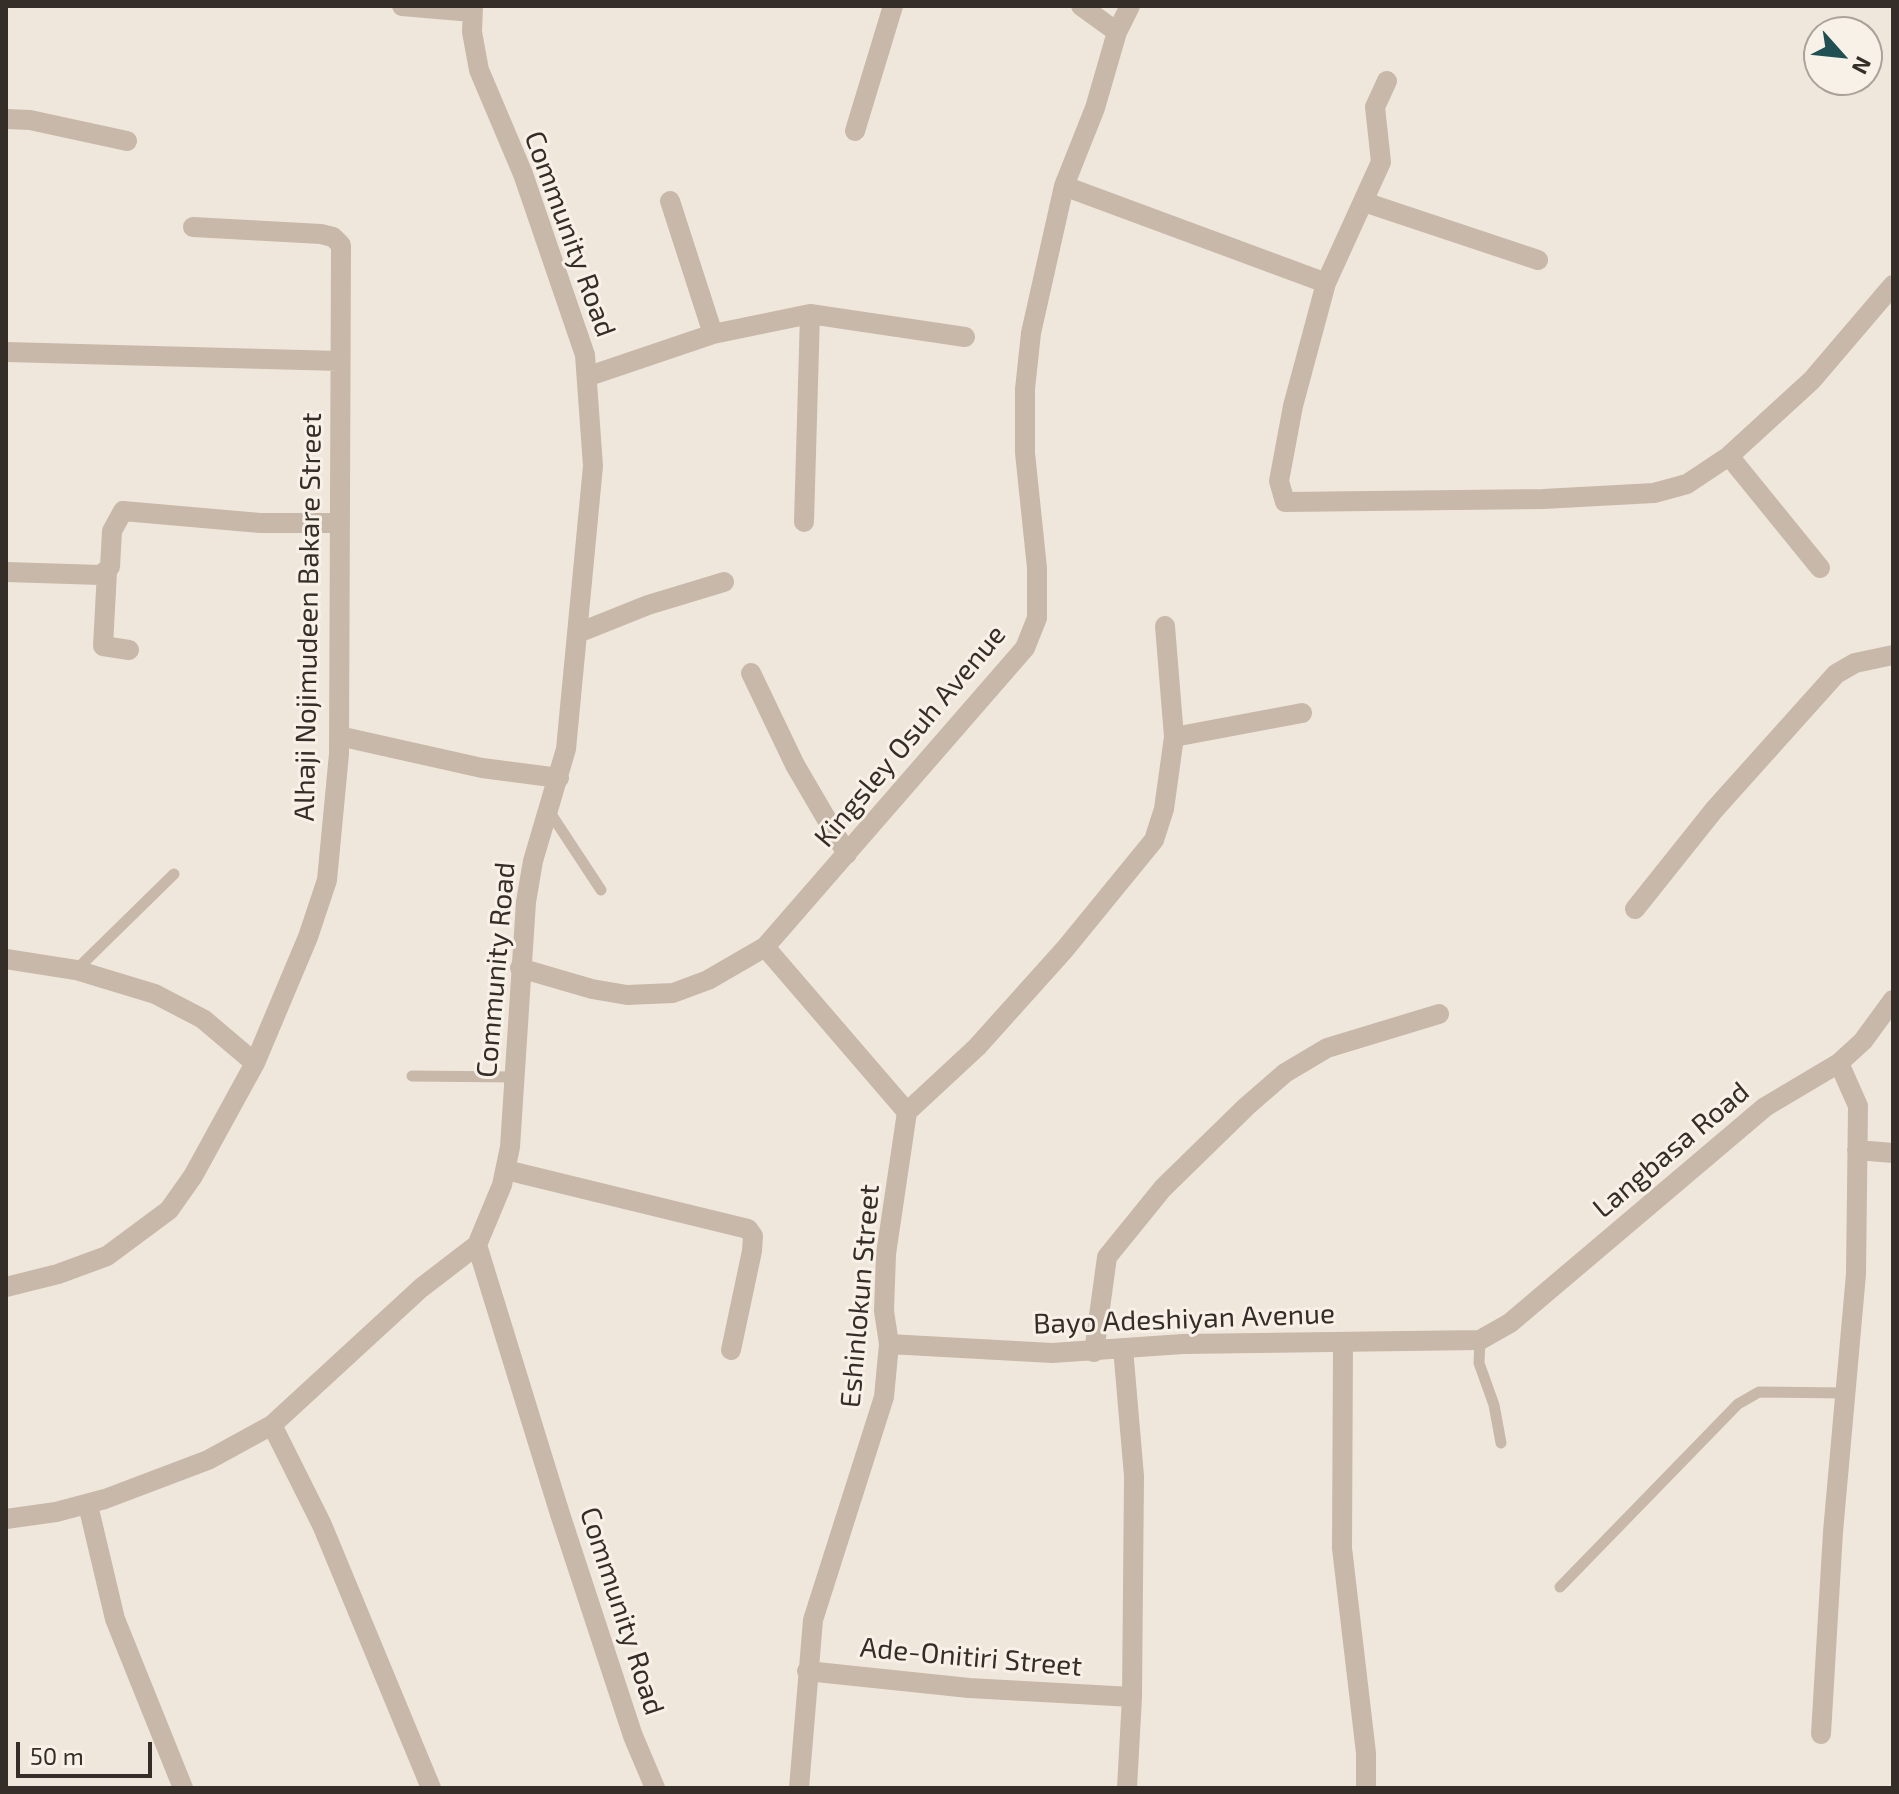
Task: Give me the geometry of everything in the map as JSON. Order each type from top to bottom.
[{"type":"street","points":[[402,6],[473,9]]},
{"type":"street","points":[[855,131],[893,6]]},
{"type":"street","points":[[1081,6],[1117,32]]},
{"type":"street","name":"Kingsley Osuh Avenue","points":[[520,968],[592,989],[627,995],[673,993],[708,980],[765,947],[1012,665],[1033,634],[1038,598],[1025,453],[1025,389],[1037,295],[1064,186],[1095,108],[1117,32],[1130,6]]},
{"type":"street","name":"Community Road","points":[[473,9],[479,70],[523,174],[569,302],[589,376],[592,508],[570,719],[559,778],[533,861],[520,968],[506,1170],[477,1245],[564,1527],[633,1736],[655,1788]]},
{"type":"street","points":[[1387,81],[1375,107],[1381,162],[1326,283],[1283,453],[1279,492],[1285,502],[1543,499],[1654,493],[1687,484],[1729,456],[1812,380],[1893,285]]},
{"type":"street","points":[[6,119],[40,122],[127,141]]},
{"type":"street","points":[[1064,186],[1326,283]]},
{"type":"street","points":[[670,201],[713,334]]},
{"type":"street","points":[[1364,202],[1538,260]]},
{"type":"street","name":"Alhaji Nojimudeen Bakare Street","points":[[6,1287],[58,1274],[107,1256],[169,1210],[193,1176],[255,1063],[308,937],[327,880],[339,736],[341,250],[336,238],[321,234],[193,227]]},
{"type":"street","points":[[589,376],[713,334],[810,314],[965,337]]},
{"type":"street","points":[[804,522],[810,314]]},
{"type":"street","points":[[6,352],[340,361]]},
{"type":"street","points":[[1729,456],[1820,568]]},
{"type":"street","points":[[129,650],[103,646],[112,531],[123,511],[260,523],[340,523]]},
{"type":"street","points":[[6,572],[94,575],[107,572]]},
{"type":"street","points":[[578,633],[648,605],[724,582]]},
{"type":"street","points":[[765,947],[907,1112],[977,1047],[1143,855],[1159,828],[1174,737],[1165,626]]},
{"type":"street","points":[[1635,909],[1714,810],[1836,674],[1855,663],[1893,655]]},
{"type":"street","points":[[751,673],[795,765],[847,854]]},
{"type":"street","points":[[1174,737],[1302,713]]},
{"type":"street","points":[[339,736],[482,768],[559,778]]},
{"type":"street","points":[[6,959],[76,970],[173,1002],[203,1019],[255,1063]]},
{"type":"street","name":"Langbasa Road","points":[[1480,1340],[1510,1323],[1765,1107],[1839,1063],[1863,1041],[1893,1000]]},
{"type":"street","points":[[1094,1352],[1107,1257],[1163,1188],[1285,1073],[1327,1048],[1439,1014]]},
{"type":"street","points":[[1821,1734],[1856,1274],[1858,1106],[1839,1063]]},
{"type":"street","name":"Eshinlokun Street","points":[[799,1788],[813,1620],[884,1397],[889,1344],[884,1311],[886,1254],[907,1112]]},
{"type":"street","points":[[1857,1150],[1893,1153]]},
{"type":"street","points":[[506,1170],[748,1229],[753,1236],[752,1251],[731,1350]]},
{"type":"street","points":[[6,1519],[88,1505],[208,1460],[272,1425],[405,1303],[477,1245]]},
{"type":"street","name":"Bayo Adeshiyan Avenue","points":[[889,1344],[990,1351],[1094,1352],[1123,1348],[1480,1340]]},
{"type":"street","points":[[1343,1342],[1342,1548],[1366,1753],[1366,1788]]},
{"type":"street","points":[[1123,1348],[1134,1476],[1132,1697],[1127,1788]]},
{"type":"street","points":[[272,1425],[322,1525],[400,1721],[431,1788]]},
{"type":"street","points":[[88,1505],[119,1629],[183,1788]]},
{"type":"street","name":"Ade-Onitiri Street","points":[[807,1671],[969,1688],[1132,1697]]},
{"type":"lane","points":[[549,810],[601,890]]},
{"type":"lane","points":[[76,970],[174,874]]},
{"type":"lane","points":[[412,1076],[513,1077]]},
{"type":"lane","points":[[1480,1340],[1479,1363],[1494,1405],[1501,1443]]},
{"type":"lane","points":[[1560,1587],[1738,1404],[1759,1392],[1845,1393]]}]
